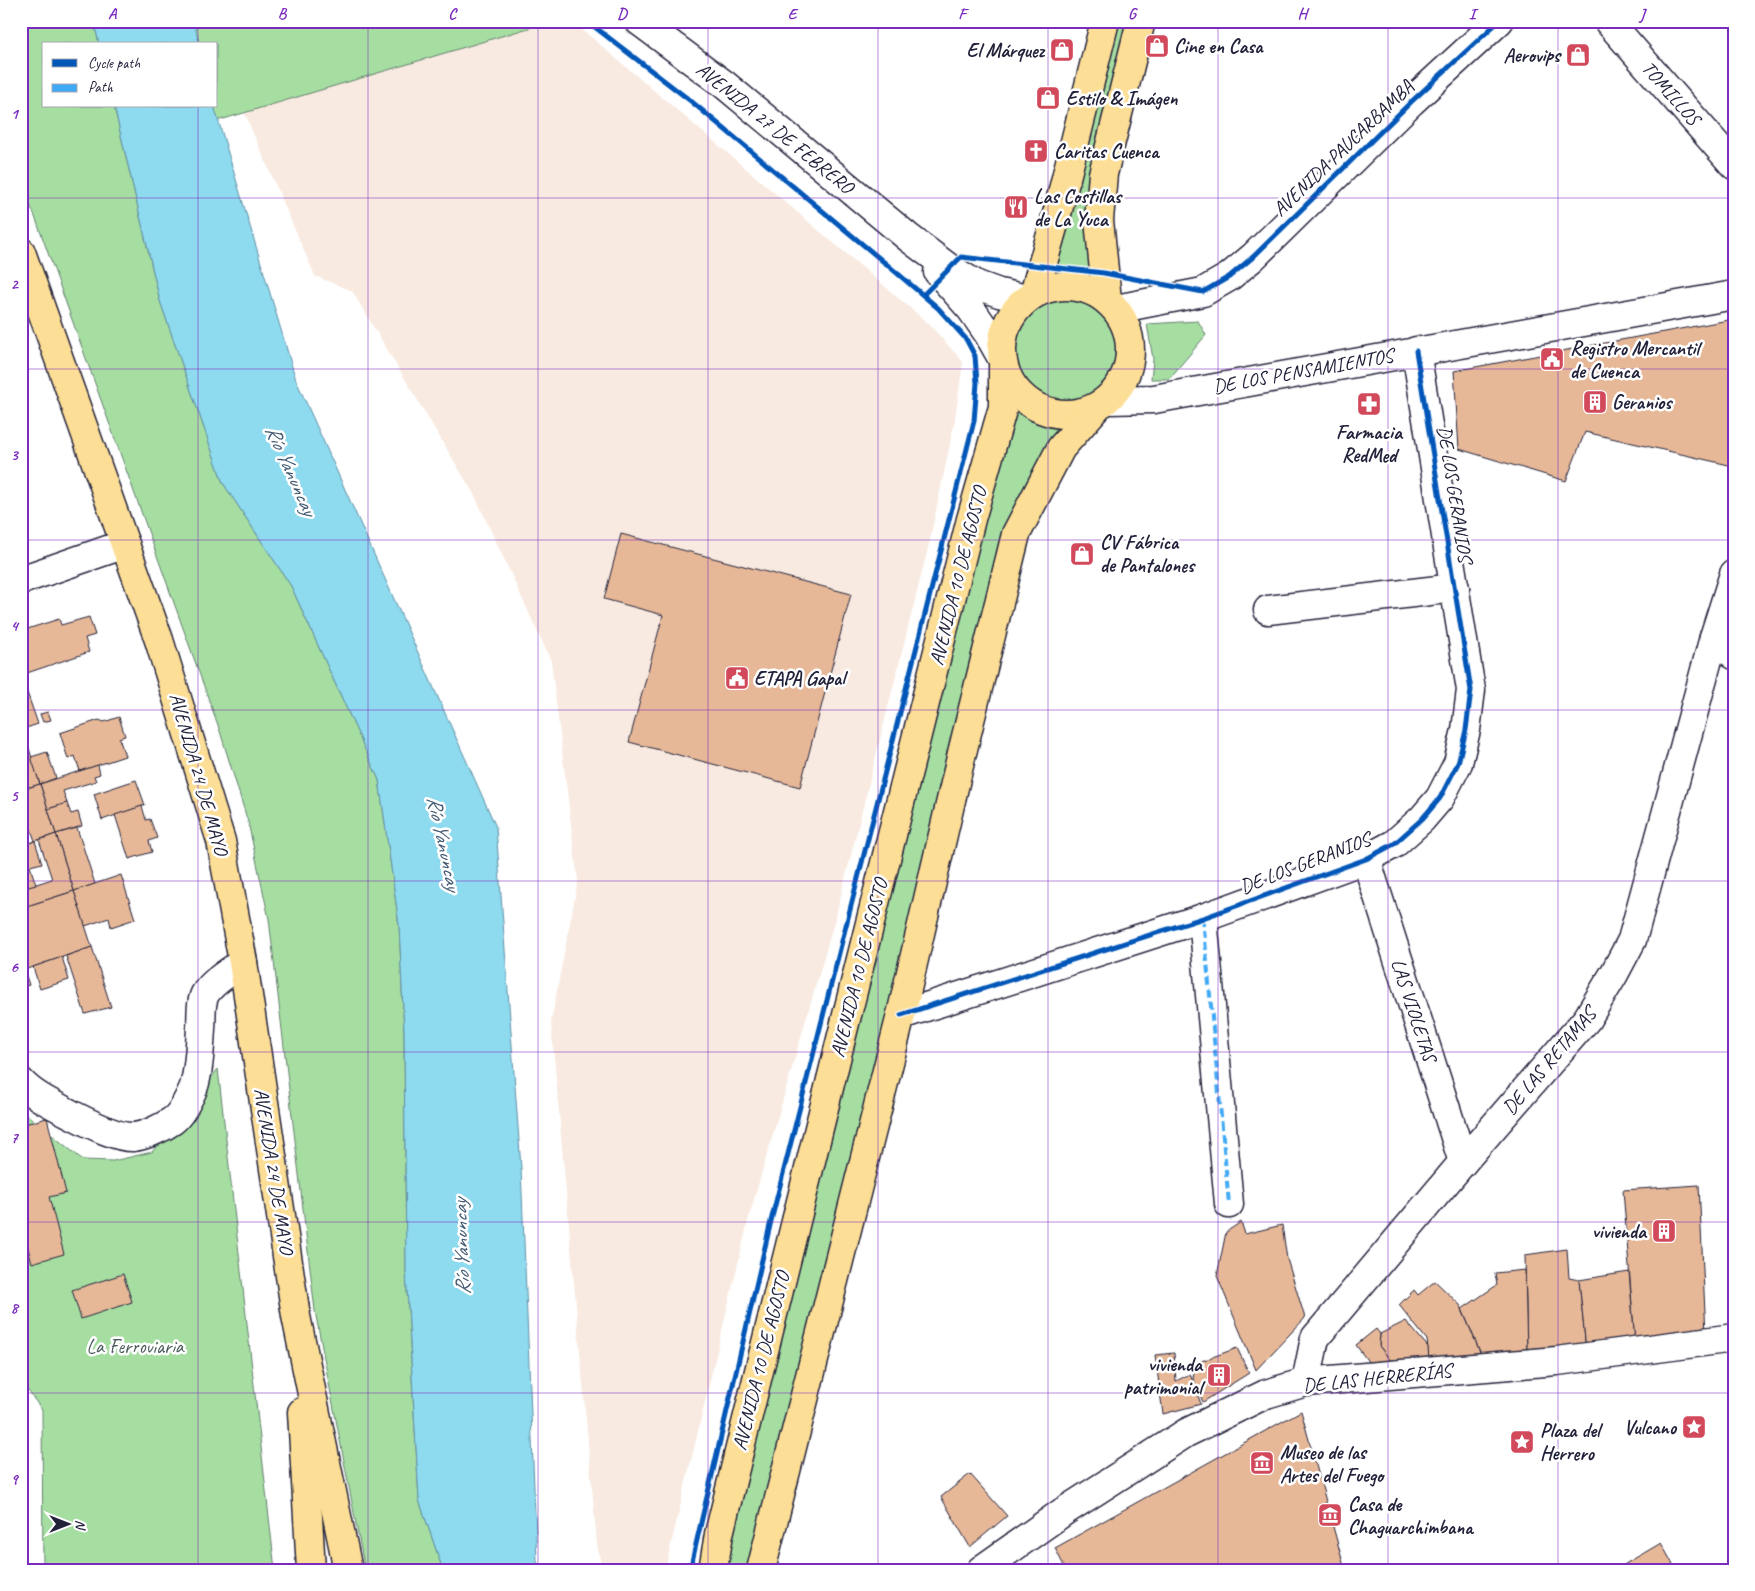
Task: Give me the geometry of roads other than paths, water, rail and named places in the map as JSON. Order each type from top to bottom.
[{"type":"main road","points":[[1031,297],[1060,200],[1105,21]]},
{"type":"main road","points":[[1112,305],[1099,220],[1103,174],[1141,21]]},
{"type":"main road","name":"AVENIDA 24 DE MAYO","points":[[21,252],[160,640],[221,841],[243,962],[296,1316],[348,1570]]},
{"type":"main road","points":[[761,1570],[901,1015],[962,753],[1016,534],[1061,448],[1102,404],[1118,390],[1125,377],[1129,363],[1131,349],[1129,335],[1124,322],[1112,305],[1096,293],[1072,286],[1058,286],[1046,289],[1031,297],[1013,313],[1002,339],[1003,363],[1012,385],[1024,400],[1040,410],[1058,415],[1078,414],[1102,404]]},
{"type":"main road","name":"AVENIDA 10 DE AGOSTO","points":[[713,1570],[719,1534],[842,1032],[971,519],[1003,407],[1003,363]]},
{"type":"main road","name":"AVENIDA 24 DE MAYO","points":[[296,1316],[311,1570]]},
{"type":"street","name":"AVENIDA 27 DE FEBRERO","points":[[639,21],[725,85],[909,238],[949,268],[977,285],[999,293],[1031,297]]},
{"type":"street","name":"AVENIDA PAUCARBAMBA","points":[[1112,305],[1203,292],[1229,277],[1260,250],[1411,102],[1499,21]]},
{"type":"street","name":"TOMILLOS","points":[[1608,21],[1734,165]]},
{"type":"street","name":"AVENIDA 27 DE FEBRERO","points":[[909,238],[971,309],[1003,363]]},
{"type":"street","name":"DE LOS PENSAMIENTOS","points":[[1102,404],[1154,399],[1734,295]]},
{"type":"street","name":"DE LOS GERANIOS","points":[[901,1015],[1203,918],[1366,859],[1394,844],[1422,819],[1440,798],[1458,763],[1466,730],[1471,690],[1416,351]]},
{"type":"street","points":[[21,580],[125,544]]},
{"type":"street","name":"DE LAS RETAMAS","points":[[1306,1382],[1316,1338],[1463,1162],[1587,1020],[1614,974],[1632,940],[1724,646],[1734,574]]},
{"type":"street","points":[[1268,610],[1455,588]]},
{"type":"street","name":"LAS VIOLETAS","points":[[1366,859],[1463,1162]]},
{"type":"street","points":[[1203,918],[1229,1204]]},
{"type":"street","points":[[21,1082],[44,1100],[100,1128],[132,1137],[172,1121],[178,1116],[196,1079],[202,1003],[205,994],[243,962]]},
{"type":"street","name":"DE LAS HERRERÍAS","points":[[981,1570],[1062,1512],[1186,1433],[1266,1394],[1306,1382],[1557,1361],[1734,1338]]},
{"type":"water","points":[[94,21],[194,21],[199,42],[99,42]]},
{"type":"water","name":"Río Yanuncay","points":[[114,108],[215,108],[296,380],[496,827],[521,1168],[537,1561],[541,1570],[443,1570],[419,1500],[406,1272],[404,1031],[399,925],[379,780],[291,586],[223,483],[160,301]]},
{"type":"place","name":"Cine en Casa","points":[[1157,46]]},
{"type":"place","name":"El Márquez","points":[[1062,50]]},
{"type":"place","name":"Aerovips","points":[[1578,55]]},
{"type":"place","name":"Estilo & Imágen","points":[[1048,98]]},
{"type":"place","name":"Caritas Cuenca","points":[[1036,151]]},
{"type":"place","name":"Las Costillas de La Yuca","points":[[1016,207]]},
{"type":"place","name":"Registro Mercantil de Cuenca","points":[[1552,359]]},
{"type":"place","name":"Geranios","points":[[1595,402]]},
{"type":"place","name":"Farmacia RedMed","points":[[1369,404]]},
{"type":"place","name":"CV Fábrica de Pantalones","points":[[1082,554]]},
{"type":"place","name":"ETAPA Gapal","points":[[737,678]]},
{"type":"place","name":"vivienda","points":[[1664,1231]]},
{"type":"place","name":"vivienda patrimonial","points":[[1219,1375]]},
{"type":"place","name":"Vulcano","points":[[1694,1427]]},
{"type":"place","name":"Plaza del Herrero","points":[[1522,1442]]},
{"type":"place","name":"Museo de las Artes del Fuego","points":[[1262,1463]]},
{"type":"place","name":"Casa de Chaguarchimbana","points":[[1330,1515]]},
{"type":"park label","name":"La Ferroviaria","points":[[135,1346]]}]
